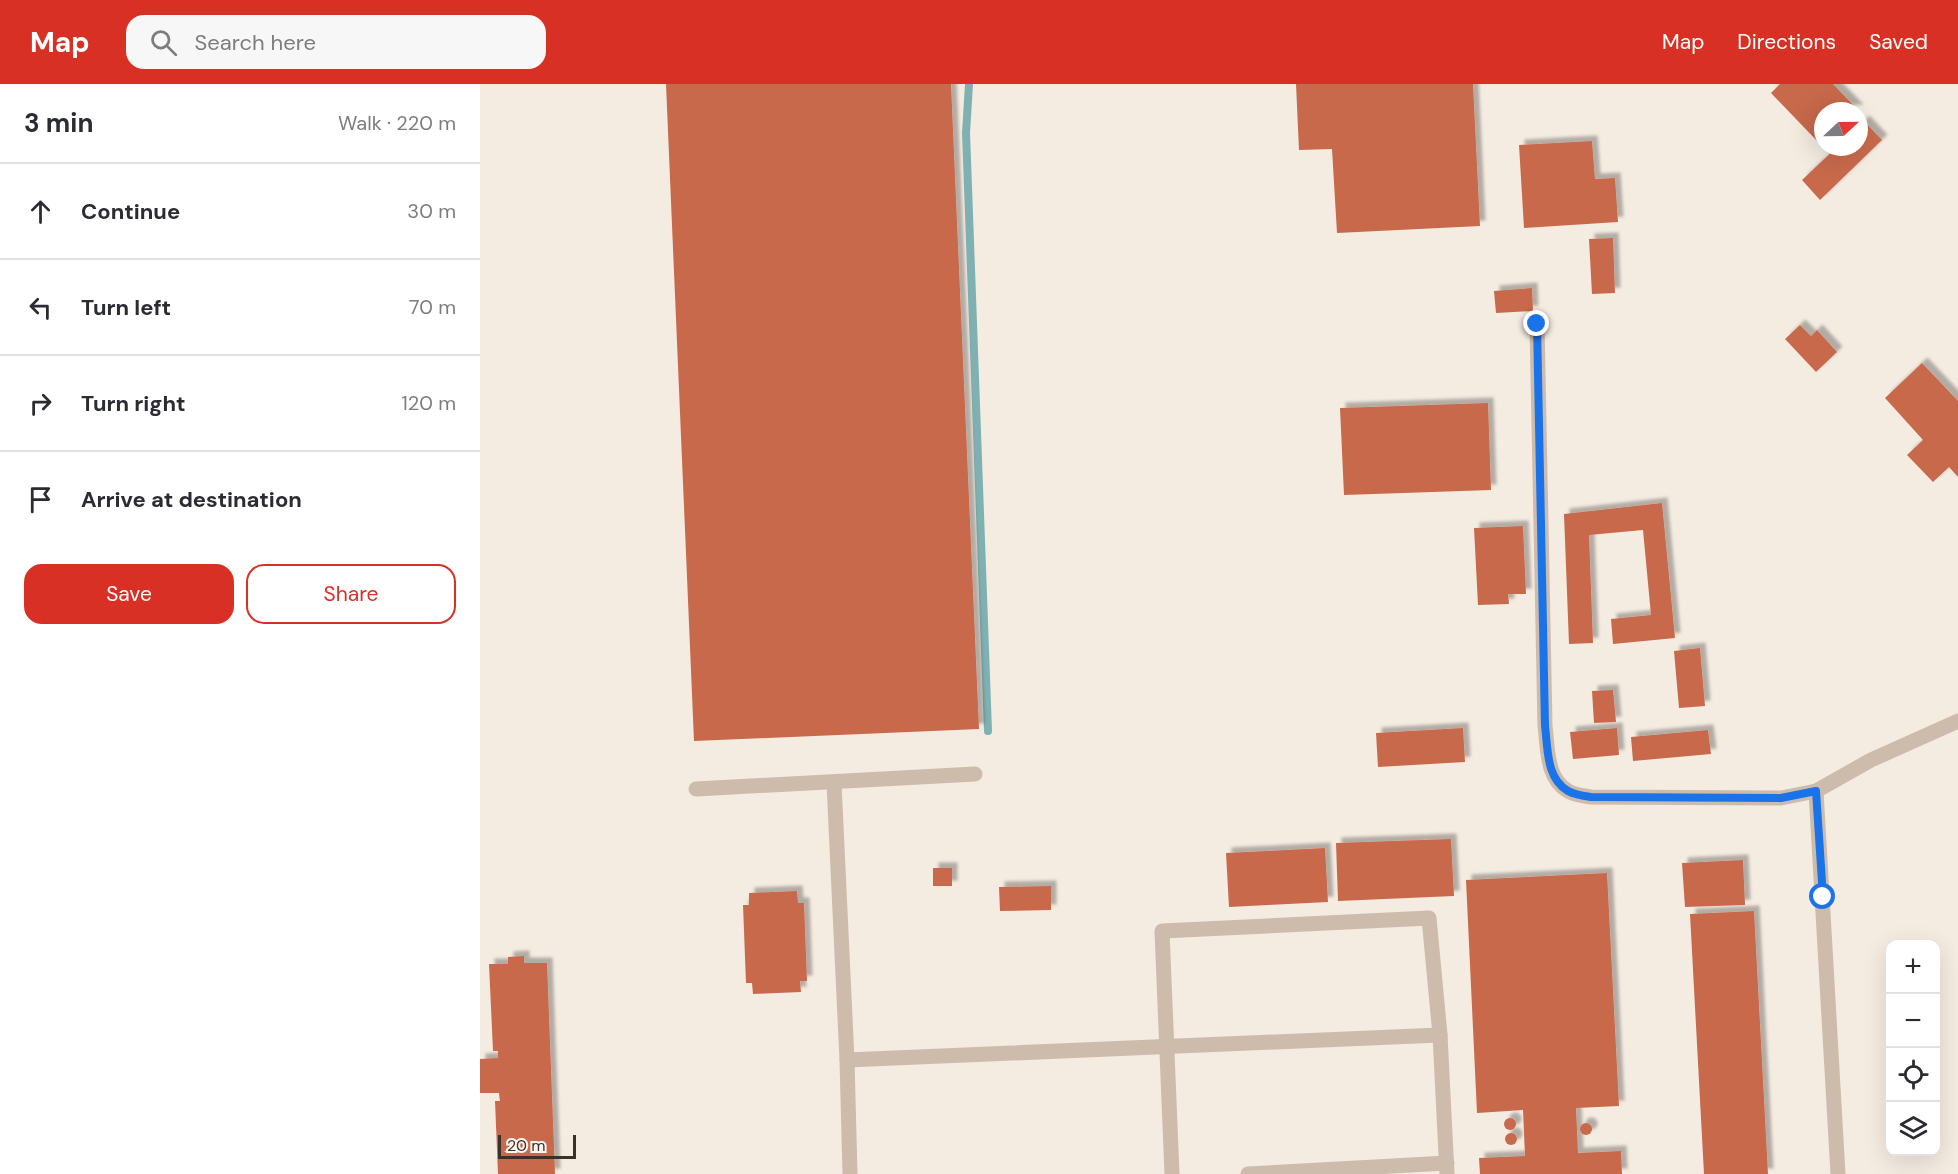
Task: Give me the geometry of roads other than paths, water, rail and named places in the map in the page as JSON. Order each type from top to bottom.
[{"type":"street","points":[[1537,324],[1545,726],[1550,766],[1558,783],[1570,792],[1591,797],[1781,798],[1816,791],[1870,760],[1958,721]]},
{"type":"street","points":[[696,789],[975,774]]},
{"type":"street","points":[[834,783],[850,1174]]},
{"type":"street","points":[[1816,791],[1838,1174]]},
{"type":"street","points":[[1172,1174],[1162,932],[1429,918],[1440,1035],[1447,1169],[1248,1174]]},
{"type":"street","points":[[847,1060],[1440,1035]]},
{"type":"waterway","points":[[969,84],[966,133],[988,731]]}]
